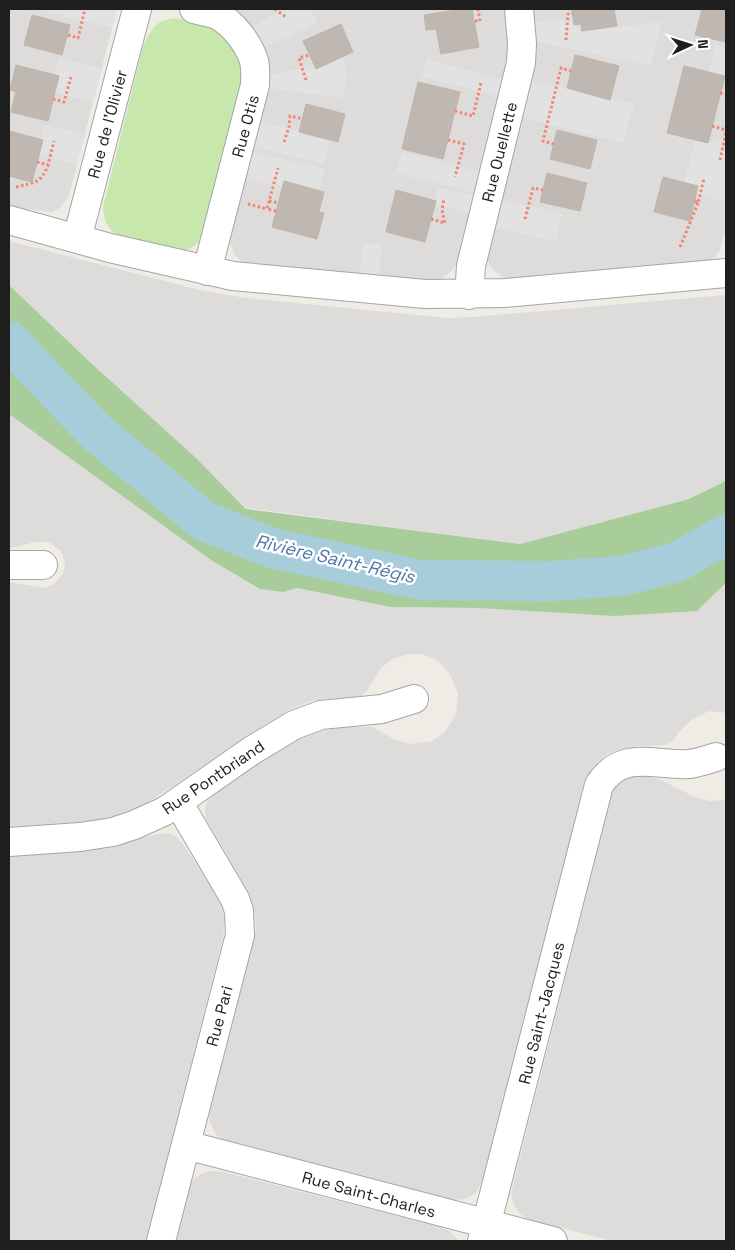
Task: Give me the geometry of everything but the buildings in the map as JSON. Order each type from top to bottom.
[{"type":"street","name":"Rue de l'Olivier","points":[[77,239],[137,9]]},
{"type":"street","name":"Rue Otis","points":[[194,9],[215,14],[230,25],[248,48],[254,60],[256,72],[255,85],[207,271]]},
{"type":"street","name":"Rue Ouellette","points":[[469,295],[471,266],[520,62],[522,43],[519,9]]},
{"type":"street","points":[[9,220],[77,239],[233,276],[425,294],[469,295],[505,293],[726,273]]},
{"type":"street","points":[[9,566],[43,565]]},
{"type":"street","name":"Rue Pontbriand","points":[[9,842],[80,837],[113,832],[151,819],[251,751],[294,725],[322,715],[382,709],[414,699]]},
{"type":"street","name":"Rue Saint-Jacques","points":[[484,1233],[599,785],[605,776],[614,769],[635,761],[690,764],[716,757]]},
{"type":"street","name":"Rue Pari","points":[[161,1241],[238,945],[240,924],[239,911],[235,899],[178,802]]},
{"type":"street","name":"Rue Saint-Charles","points":[[186,1145],[484,1233],[553,1241]]},
{"type":"path","points":[[68,35],[78,38],[86,9]]},
{"type":"path","points":[[275,9],[286,18]]},
{"type":"path","points":[[474,21],[480,21],[478,9]]},
{"type":"path","points":[[566,40],[568,14],[573,14]]},
{"type":"path","points":[[306,80],[300,58],[309,55]]},
{"type":"path","points":[[554,144],[543,141],[561,68],[571,71]]},
{"type":"path","points":[[53,99],[64,102],[71,77]]},
{"type":"path","points":[[455,112],[472,116],[482,83]]},
{"type":"path","points":[[720,93],[726,94]]},
{"type":"path","points":[[284,142],[290,116],[303,119]]},
{"type":"path","points":[[712,126],[726,131],[720,160]]},
{"type":"path","points":[[448,140],[464,144],[455,177]]},
{"type":"path","points":[[16,187],[33,184],[40,180],[45,173],[54,141]]},
{"type":"path","points":[[37,162],[48,164]]},
{"type":"path","points":[[276,211],[267,209],[278,168]]},
{"type":"path","points":[[680,247],[704,178]]},
{"type":"path","points":[[525,219],[533,188],[543,190]]},
{"type":"path","points":[[431,219],[445,223],[442,210],[444,198]]},
{"type":"path","points":[[269,201],[278,203]]},
{"type":"shaded area","points":[[9,9],[117,9],[69,196],[61,207],[52,212],[27,209],[27,215],[9,210]]},
{"type":"shaded area","points":[[49,9],[117,9],[112,28],[48,12]]},
{"type":"shaded area","points":[[229,9],[505,9],[510,53],[458,261],[453,269],[443,278],[435,282],[245,265],[235,255],[230,244],[230,233],[267,88]]},
{"type":"shaded area","points":[[279,9],[310,9],[318,22],[261,49],[249,31]]},
{"type":"shaded area","points":[[533,9],[726,9],[726,227],[720,250],[715,257],[703,263],[512,280],[501,276],[492,269],[488,261],[488,246],[535,47]]},
{"type":"shaded area","points":[[566,20],[582,31],[662,22],[651,66],[535,41],[535,22]]},
{"type":"shaded area","points":[[715,45],[726,48],[726,76],[709,72]]},
{"type":"shaded area","points":[[342,57],[347,74],[342,98],[267,88],[268,75],[315,66],[316,69]]},
{"type":"shaded area","points":[[59,58],[102,69],[93,102],[55,92],[59,77],[55,75]]},
{"type":"shaded area","points":[[427,59],[503,80],[499,97],[421,76]]},
{"type":"shaded area","points":[[529,81],[634,104],[624,143],[520,117]]},
{"type":"shaded area","points":[[259,121],[330,140],[324,164],[252,146]]},
{"type":"shaded area","points":[[45,124],[84,135],[77,165],[39,154]]},
{"type":"shaded area","points":[[726,138],[726,202],[696,194],[698,186],[684,183],[695,140],[708,143]]},
{"type":"shaded area","points":[[251,151],[325,169],[319,191],[264,183],[244,176]]},
{"type":"shaded area","points":[[402,152],[480,172],[475,193],[396,173]]},
{"type":"shaded area","points":[[438,187],[474,196],[470,213],[435,205]]},
{"type":"shaded area","points":[[499,199],[562,214],[556,242],[492,227]]},
{"type":"shaded area","points":[[9,241],[204,291],[246,298],[447,318],[726,295],[726,481],[689,499],[520,544],[246,508],[9,285]]},
{"type":"shaded area","points":[[363,243],[382,245],[378,280],[359,278]]},
{"type":"shaded area","points":[[9,414],[284,592],[297,588],[390,607],[697,611],[726,583],[726,713],[709,711],[693,719],[666,745],[638,746],[611,752],[597,763],[585,780],[483,1179],[476,1193],[465,1199],[438,1198],[227,1142],[216,1135],[210,1122],[209,1113],[256,930],[255,915],[249,893],[206,819],[205,810],[207,802],[213,795],[256,765],[295,741],[321,731],[344,727],[372,727],[396,740],[411,744],[432,741],[445,732],[456,714],[458,694],[450,674],[437,660],[422,654],[409,654],[392,659],[381,668],[366,692],[360,697],[311,701],[289,710],[143,805],[119,815],[93,821],[9,827],[9,582],[45,588],[54,584],[63,574],[65,563],[61,551],[49,542],[34,542],[9,548]]},
{"type":"shaded area","points":[[644,775],[661,780],[695,797],[710,801],[726,800],[726,1241],[612,1241],[527,1219],[520,1214],[514,1205],[511,1193],[612,793],[619,783],[630,777]]},
{"type":"shaded area","points":[[168,833],[177,837],[185,847],[221,903],[225,920],[223,938],[146,1241],[9,1241],[9,856],[89,851]]},
{"type":"shaded area","points":[[209,1171],[220,1171],[440,1227],[449,1231],[459,1241],[176,1241],[193,1180]]},
{"type":"green space","points":[[176,18],[212,28],[221,34],[240,58],[244,83],[203,236],[194,246],[180,251],[122,238],[113,232],[108,225],[104,217],[103,207],[143,47],[158,23]]},
{"type":"green space","points":[[9,285],[92,364],[196,458],[246,509],[520,544],[689,499],[726,481],[726,583],[697,611],[615,616],[478,608],[390,607],[297,588],[284,592],[260,589],[211,560],[9,414]]},
{"type":"waterway","name":"Rivière Saint-Régis","points":[[9,341],[96,432],[204,521],[272,548],[420,580],[551,581],[622,576],[677,562],[726,534]]}]
